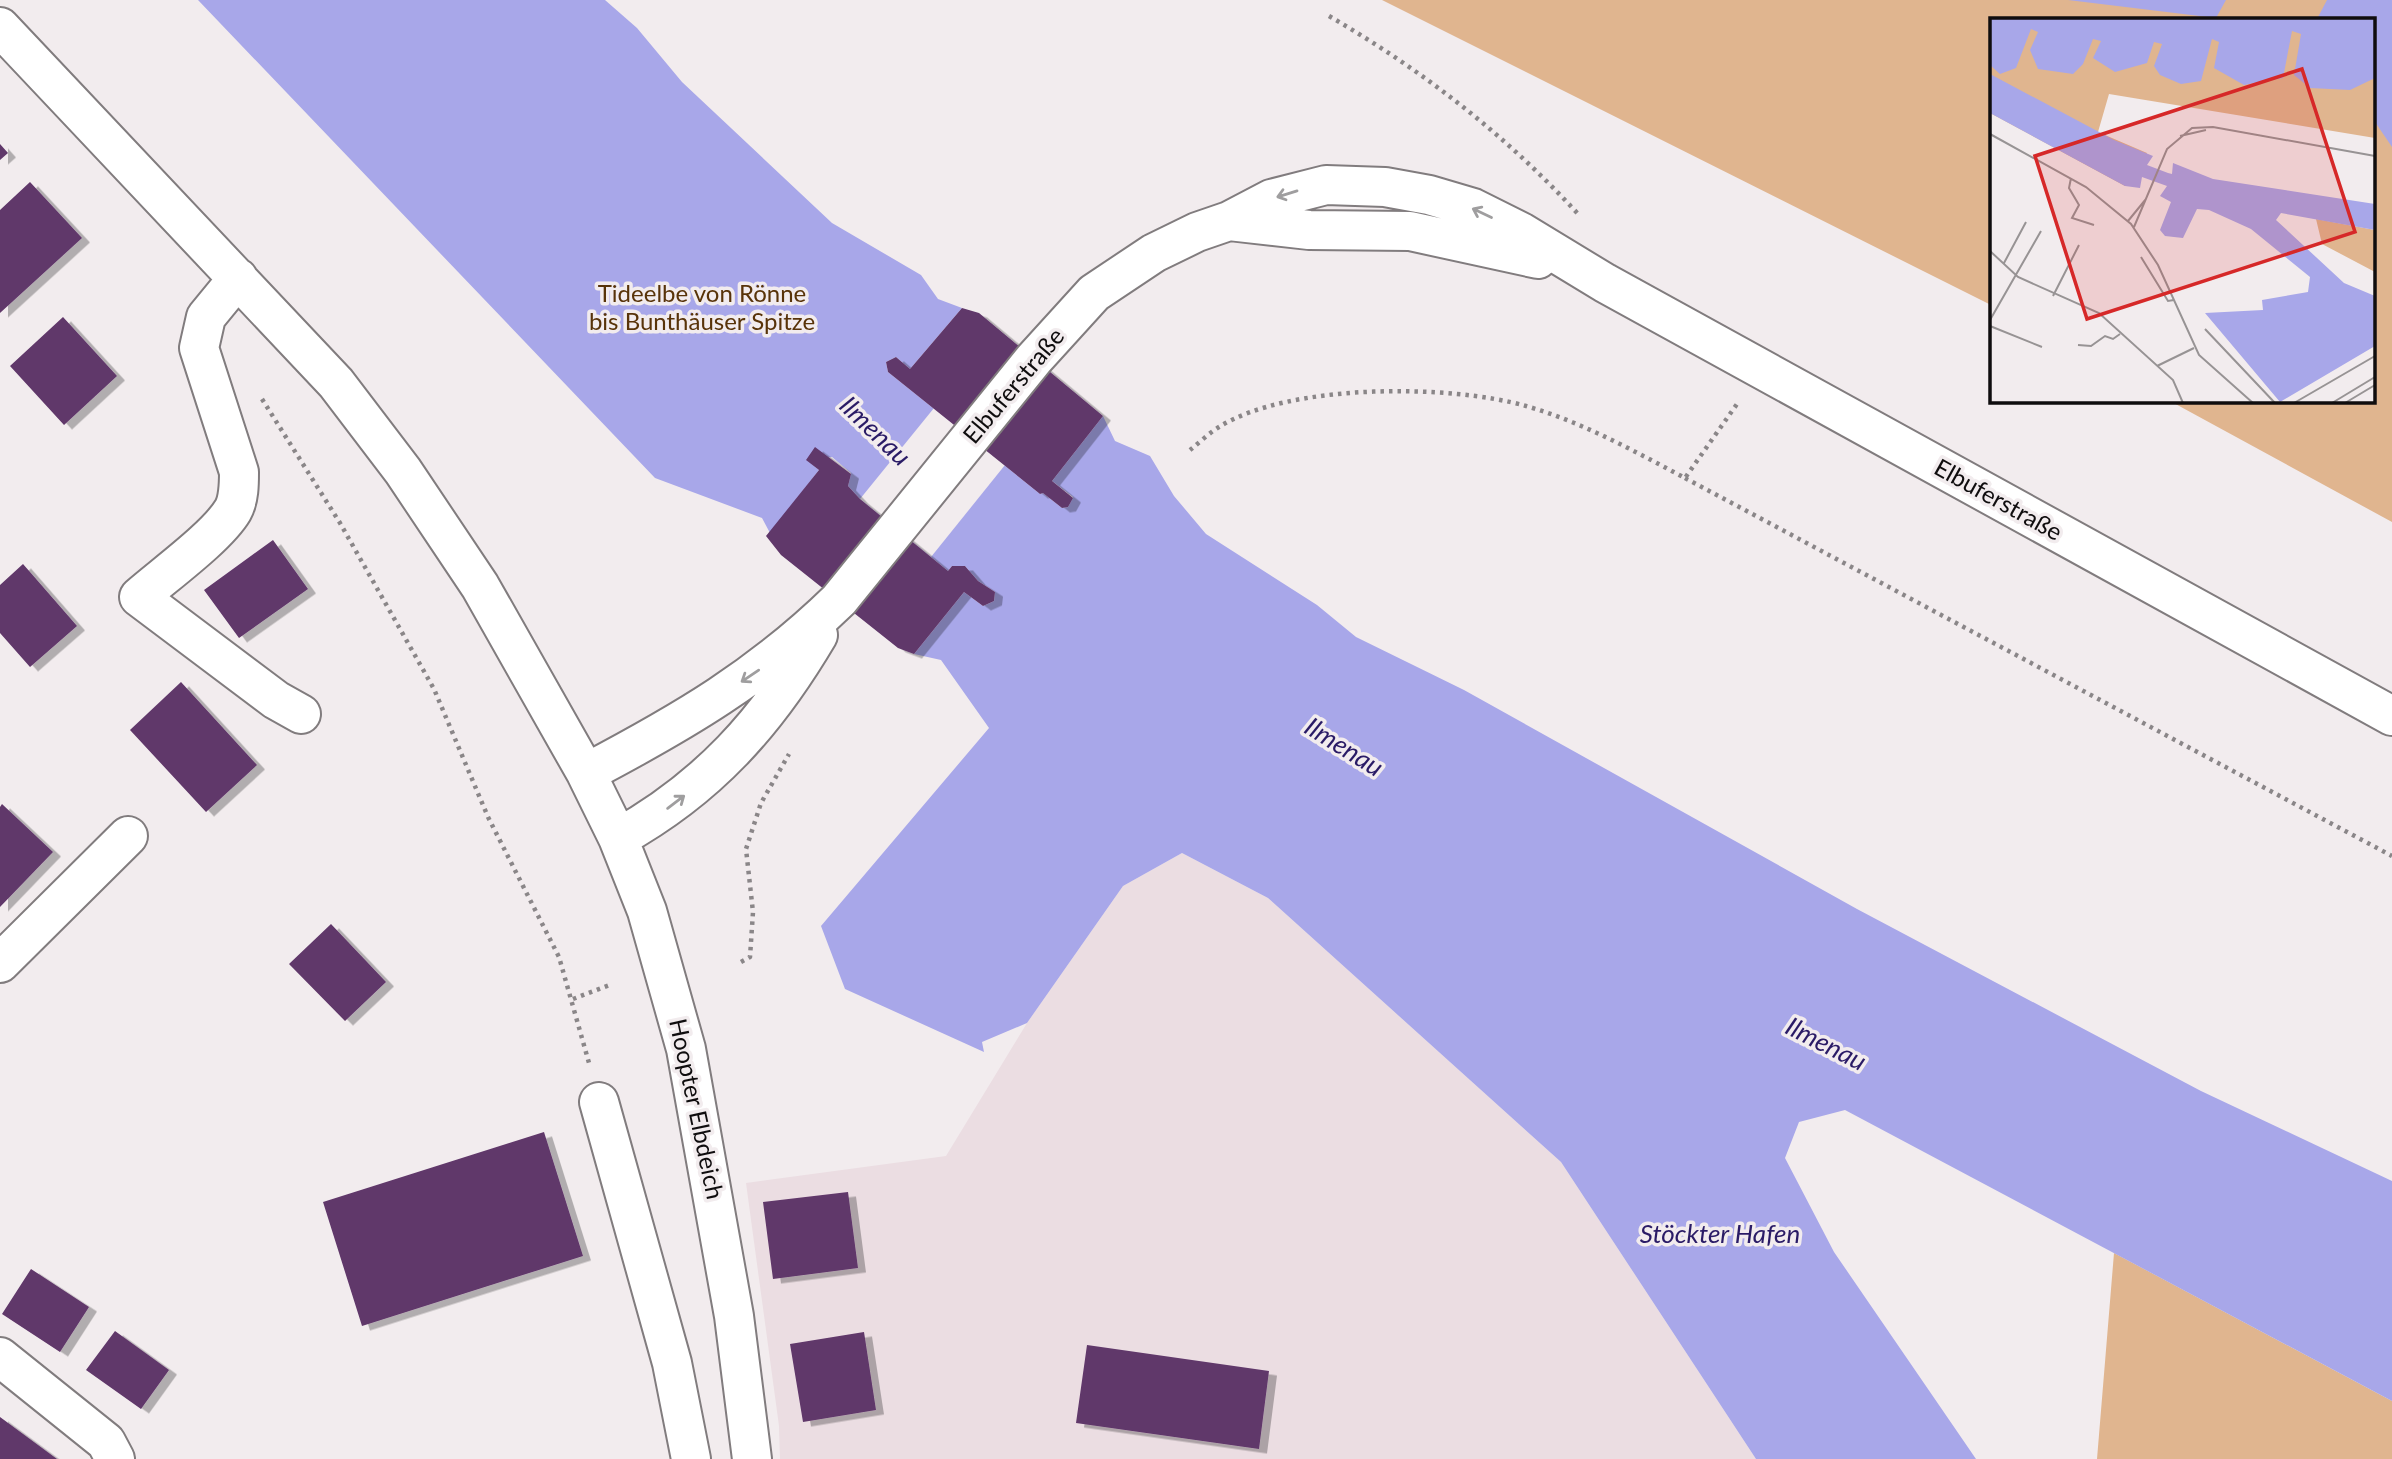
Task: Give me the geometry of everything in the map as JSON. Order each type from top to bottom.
[{"type":"street","name":"Hoopter Elbdeich","points":[[0,27],[336,383],[403,471],[480,586],[586,773],[618,838],[651,923],[686,1049],[728,1276],[751,1459]]},
{"type":"street","name":"Elbuferstraße","points":[[618,838],[662,813],[694,789],[723,761],[794,675],[839,600],[1034,359],[1094,293],[1128,269],[1197,232],[1229,221],[1309,230],[1410,231],[1518,252],[1605,283],[2392,716]]},
{"type":"street","points":[[238,278],[206,317],[200,332],[199,348],[219,413],[234,449],[239,472],[233,510],[215,531],[139,597],[276,700],[300,714]]},
{"type":"street","name":"Elbuferstraße","points":[[586,773],[682,722],[760,669],[839,600]]},
{"type":"street","points":[[0,963],[128,836]]},
{"type":"street","points":[[599,1101],[672,1363],[691,1459]]},
{"type":"street","points":[[0,1357],[106,1443],[115,1459]]},
{"type":"path","points":[[1329,16],[1405,61],[1464,106],[1588,225]]},
{"type":"path","points":[[1685,478],[1761,369]]},
{"type":"path","points":[[1190,450],[1220,426],[1272,406],[1338,394],[1402,390],[1467,395],[1525,405],[1576,423],[1685,478],[2392,856]]},
{"type":"path","points":[[258,392],[340,523],[434,689],[488,817],[559,957],[573,999],[599,1101]]},
{"type":"path","points":[[741,962],[750,957],[752,944],[753,912],[746,849],[761,803],[791,751]]},
{"type":"path","points":[[573,999],[612,984]]},
{"type":"shaded area","points":[[1382,0],[2392,0],[2392,522],[2172,402],[2374,402],[2374,18],[1990,18],[1990,304]]},
{"type":"shaded area","points":[[1182,853],[1268,898],[1561,1162],[1756,1459],[780,1459],[779,1426],[746,1183],[946,1156],[1027,1023],[1123,886]]},
{"type":"shaded area","points":[[2114,1253],[2392,1401],[2392,1459],[2097,1459]]},
{"type":"water","points":[[198,0],[605,0],[637,28],[682,82],[832,223],[921,275],[938,299],[962,308],[910,369],[896,357],[886,362],[888,372],[1040,494],[1043,493],[1062,508],[1068,507],[1073,497],[1052,481],[1103,416],[1115,441],[1150,456],[1174,496],[1206,534],[1317,605],[1356,637],[1464,690],[1857,909],[2201,1091],[2392,1181],[2392,1401],[1845,1110],[1799,1122],[1785,1158],[1834,1252],[1976,1459],[1756,1459],[1561,1162],[1268,898],[1182,853],[1123,886],[1027,1023],[982,1042],[984,1052],[845,989],[821,926],[989,728],[941,660],[914,654],[964,592],[983,606],[994,601],[995,592],[978,581],[965,566],[952,566],[948,571],[860,499],[848,486],[851,473],[832,457],[807,460],[819,470],[770,533],[762,518],[655,478]]},
{"type":"water","points":[[2068,0],[2226,0],[2216,18]]},
{"type":"water","points":[[2327,0],[2392,0],[2392,147],[2374,120],[2374,18],[2318,18]]},
{"type":"pier","points":[[934,408],[1005,465],[931,557],[860,499]]},
{"type":"building","points":[[0,144],[8,153],[0,160]]},
{"type":"building","points":[[30,182],[82,238],[0,313],[0,210]]},
{"type":"building","points":[[962,308],[979,313],[1103,416],[1052,481],[1073,498],[1068,507],[1062,508],[1043,493],[1040,494],[888,372],[886,362],[896,357],[910,369]]},
{"type":"building","points":[[63,317],[117,376],[64,425],[10,366]]},
{"type":"building","points":[[815,447],[851,474],[848,486],[860,499],[948,571],[952,566],[965,566],[978,581],[995,592],[994,601],[983,606],[964,592],[914,654],[898,648],[781,555],[766,536],[819,470],[806,460]]},
{"type":"building","points":[[273,540],[308,589],[239,638],[204,590]]},
{"type":"building","points":[[23,564],[77,626],[30,667],[0,633],[0,585]]},
{"type":"building","points":[[181,682],[257,765],[206,812],[130,730]]},
{"type":"building","points":[[2,804],[53,852],[0,907],[0,807]]},
{"type":"building","points":[[331,924],[386,982],[345,1021],[289,964]]},
{"type":"building","points":[[544,1132],[583,1256],[362,1326],[323,1202]]},
{"type":"building","points":[[848,1192],[858,1268],[773,1279],[763,1202]]},
{"type":"building","points":[[31,1269],[89,1307],[60,1352],[2,1314]]},
{"type":"building","points":[[115,1331],[169,1370],[141,1409],[86,1370]]},
{"type":"building","points":[[864,1332],[876,1410],[803,1422],[790,1344]]},
{"type":"building","points":[[1087,1345],[1269,1371],[1259,1449],[1076,1423]]},
{"type":"building","points":[[0,1417],[57,1459],[0,1459]]},
{"type":"park label","name":"Tideelbe von Rönne bis Bunthäuser Spitze","points":[[702,308]]},
{"type":"water label","name":"Ilmenau","points":[[875,431]]},
{"type":"water label","name":"Ilmenau","points":[[1344,747]]},
{"type":"water label","name":"Ilmenau","points":[[1826,1044]]},
{"type":"water label","name":"Stöckter Hafen","points":[[1720,1234]]}]
